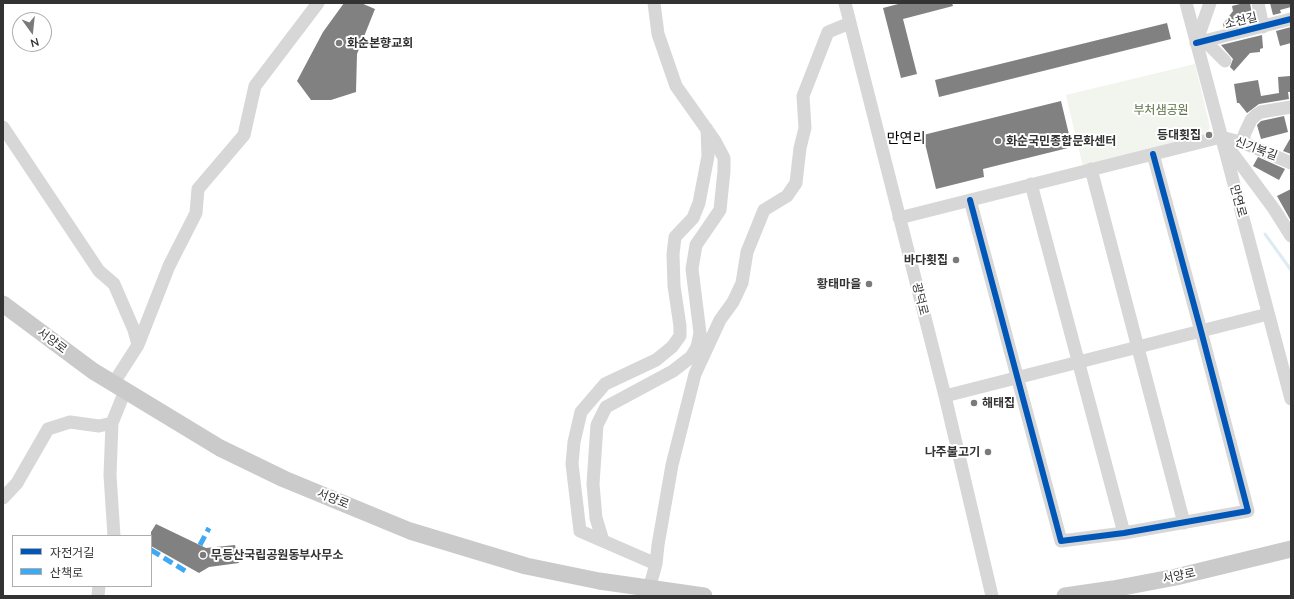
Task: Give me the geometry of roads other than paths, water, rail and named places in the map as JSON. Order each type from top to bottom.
[{"type":"main road","name":"서양로","points":[[3,304],[93,371],[227,452],[284,479],[410,531],[526,566],[648,592],[704,596]]},
{"type":"main road","name":"서양로","points":[[1065,596],[1113,590],[1176,577],[1291,549]]},
{"type":"street","points":[[114,535],[110,475],[112,423],[119,387],[138,345],[168,266],[196,213],[198,189],[244,135],[255,86],[318,3]]},
{"type":"street","points":[[603,541],[596,518],[593,484],[596,425],[606,407],[673,371],[691,357],[697,347],[700,333],[692,269],[696,246],[720,210],[724,171],[724,158],[707,129],[676,86],[658,34],[654,3]]},
{"type":"street","name":"광덕로","points":[[845,3],[945,396],[992,596]]},
{"type":"street","name":"만연로","points":[[1186,3],[1201,42],[1221,137],[1291,399]]},
{"type":"street","points":[[1210,3],[1201,42],[1225,61]]},
{"type":"street","points":[[1258,3],[1263,26]]},
{"type":"street","name":"소천길","points":[[1201,42],[1291,19]]},
{"type":"street","points":[[648,592],[656,564],[672,465],[695,374],[720,320],[733,302],[742,283],[747,252],[764,210],[791,193],[796,183],[800,148],[805,128],[803,96],[828,32],[850,23]]},
{"type":"street","points":[[1244,143],[1244,135],[1251,120],[1256,115],[1262,112],[1291,107]]},
{"type":"street","points":[[3,127],[99,271],[114,284],[134,330],[138,345]]},
{"type":"street","points":[[656,564],[580,531],[572,464],[574,442],[581,412],[605,384],[656,360],[672,347],[680,336],[674,286],[673,254],[676,237],[693,218],[699,203],[708,156],[707,129]]},
{"type":"street","points":[[899,218],[1221,137],[1274,209],[1291,236]]},
{"type":"street","name":"신기북길","points":[[1221,137],[1244,143],[1291,163]]},
{"type":"street","points":[[970,200],[1061,540],[1124,533],[1248,511],[1153,154]]},
{"type":"street","points":[[1091,169],[1184,523]]},
{"type":"street","points":[[1031,184],[1124,533]]},
{"type":"street","points":[[945,396],[1268,314]]},
{"type":"street","points":[[3,498],[17,483],[48,429],[70,422],[99,426],[112,423]]},
{"type":"waterway","points":[[1265,234],[1291,270]]},
{"type":"place","name":"화순본향교회","points":[[339,43]]},
{"type":"place","name":"등대횟집","points":[[1209,135]]},
{"type":"place","name":"화순국민종합문화센터","points":[[998,141]]},
{"type":"place","name":"바다횟집","points":[[956,260]]},
{"type":"place","name":"황태마을","points":[[869,284]]},
{"type":"place","name":"해태집","points":[[974,403]]},
{"type":"place","name":"나주불고기","points":[[988,452]]},
{"type":"place","name":"무등산국립공원동부사무소","points":[[203,555]]},
{"type":"district","name":"만연리","points":[[906,139]]},
{"type":"park label","name":"부처샘공원","points":[[1161,110]]}]
